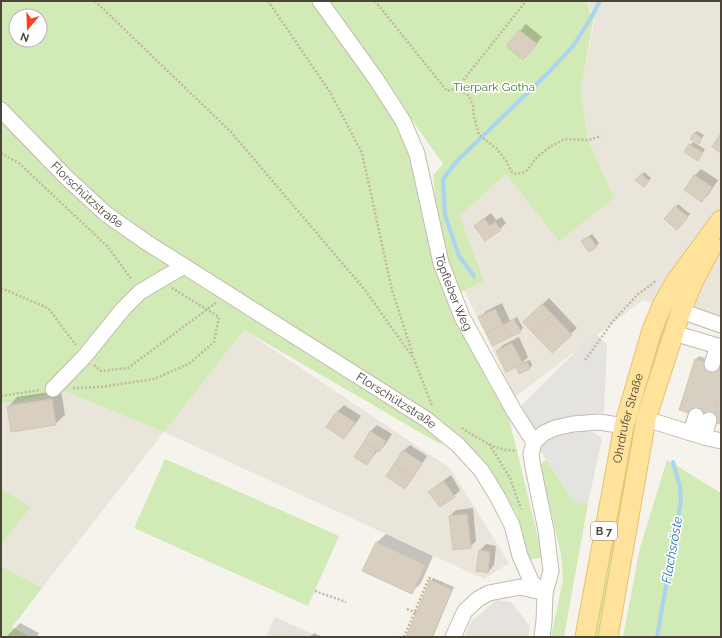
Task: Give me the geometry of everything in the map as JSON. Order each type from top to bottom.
[{"type":"main road","name":"Ohrdrufer Straße","points":[[584,637],[624,426],[652,330],[662,306],[676,281],[721,220]]},
{"type":"main road","name":"Ohrdrufer Straße","points":[[608,637],[646,419],[681,311],[721,227]]},
{"type":"street","name":"Töpfleber Weg","points":[[320,1],[376,79],[403,122],[417,154],[441,263],[462,317],[514,411],[534,442]]},
{"type":"street","name":"Florschützstraße","points":[[1,110],[68,179],[106,214],[146,242],[426,419],[458,445],[481,470],[497,496],[512,525],[520,556],[532,583],[545,593]]},
{"type":"street","points":[[694,282],[693,270],[690,261],[696,260],[708,254]]},
{"type":"street","points":[[53,389],[84,357],[123,309],[140,292],[184,266]]},
{"type":"street","points":[[681,311],[721,325]]},
{"type":"street","points":[[674,333],[719,347],[712,364]]},
{"type":"street","points":[[698,435],[703,418]]},
{"type":"street","points":[[646,419],[721,441]]},
{"type":"street","points":[[542,637],[545,593],[551,572],[546,530],[531,454],[534,442],[544,433],[556,428],[573,424],[599,422],[624,426]]},
{"type":"street","points":[[453,637],[465,611],[478,599],[489,593],[520,587],[545,593]]},
{"type":"path","points":[[95,1],[231,132],[365,290],[414,359]]},
{"type":"path","points":[[268,1],[330,92],[362,153],[392,290],[414,359],[433,409],[426,405]]},
{"type":"path","points":[[375,1],[447,91],[457,88],[526,1]]},
{"type":"path","points":[[457,88],[469,96],[473,106],[474,117],[479,135],[496,148],[507,162],[511,171],[516,174],[527,170],[537,157],[558,142],[565,139],[588,140],[601,136]]},
{"type":"path","points":[[1,153],[20,164],[108,247],[140,292]]},
{"type":"path","points":[[585,360],[614,320],[637,295],[663,278]]},
{"type":"path","points":[[1,396],[53,389],[100,387],[154,379],[190,364],[214,342],[219,317],[160,280]]},
{"type":"path","points":[[488,444],[507,451],[516,451],[534,442]]},
{"type":"path","points":[[404,637],[429,578],[442,583]]},
{"type":"path","points":[[314,591],[346,602]]},
{"type":"path","points":[[407,609],[415,613]]},
{"type":"shaded area","points":[[588,1],[721,1],[721,330],[643,300],[515,397],[465,291],[484,281],[460,216],[506,174],[614,198],[588,140],[581,91],[594,22]]},
{"type":"shaded area","points":[[244,330],[450,468],[509,563],[484,579],[164,432]]},
{"type":"shaded area","points":[[594,333],[607,344],[604,412],[554,421],[535,430],[521,406]]},
{"type":"shaded area","points":[[67,392],[164,432],[42,588],[1,566],[1,545],[31,507],[1,489],[1,404]]},
{"type":"shaded area","points":[[587,431],[595,433],[602,439],[588,503],[574,502],[540,450],[544,442],[560,434]]},
{"type":"shaded area","points":[[496,600],[511,602],[530,626],[528,637],[464,637],[472,621]]},
{"type":"shaded area","points":[[275,617],[317,636],[319,637],[266,637]]},
{"type":"green space","points":[[1,1],[310,1],[388,106],[405,139],[456,320],[485,376],[508,415],[543,557],[529,560],[517,514],[490,470],[450,432],[440,444],[244,330],[164,432],[67,392],[1,404]]},
{"type":"green space","name":"Tierpark Gotha","points":[[328,1],[587,1],[593,21],[581,91],[588,140],[614,198],[559,241],[506,174],[460,216],[484,281],[456,295],[438,233],[433,175],[443,164]]},
{"type":"green space","points":[[680,287],[600,637],[593,637],[638,404],[666,316]]},
{"type":"green space","points":[[165,459],[339,536],[308,606],[134,528]]},
{"type":"green space","points":[[546,459],[574,502],[588,503],[564,637],[551,637],[563,580],[561,554],[540,466]]},
{"type":"green space","points":[[667,460],[721,493],[721,637],[623,637],[640,548]]},
{"type":"green space","points":[[1,489],[31,507],[1,545]]},
{"type":"green space","points":[[1,566],[42,588],[12,627],[30,637],[1,637]]},
{"type":"building","points":[[519,30],[537,44],[523,60],[506,46]]},
{"type":"building","points":[[694,133],[702,138],[699,144],[690,139]]},
{"type":"building","points":[[721,133],[721,153],[712,147]]},
{"type":"building","points":[[689,144],[703,153],[698,161],[684,152]]},
{"type":"building","points":[[641,174],[649,181],[644,187],[635,180]]},
{"type":"building","points":[[694,175],[712,187],[702,202],[684,190]]},
{"type":"building","points":[[675,206],[688,217],[677,230],[664,219]]},
{"type":"building","points":[[484,218],[490,226],[495,222],[501,230],[485,241],[474,226]]},
{"type":"building","points":[[589,236],[597,247],[589,252],[581,241]]},
{"type":"building","points":[[542,304],[553,315],[533,333],[523,322]]},
{"type":"building","points":[[495,309],[503,325],[486,333],[478,317]]},
{"type":"building","points":[[553,315],[572,335],[552,353],[533,333]]},
{"type":"building","points":[[514,319],[521,332],[510,337],[503,325]]},
{"type":"building","points":[[503,325],[510,337],[493,346],[486,333]]},
{"type":"building","points":[[512,343],[523,364],[506,372],[496,351]]},
{"type":"building","points":[[695,359],[721,367],[721,424],[679,410]]},
{"type":"building","points":[[527,362],[530,369],[519,374],[516,367]]},
{"type":"building","points":[[721,388],[721,424],[711,421]]},
{"type":"building","points":[[52,399],[56,425],[11,432],[7,406]]},
{"type":"building","points":[[337,411],[355,422],[344,439],[326,427]]},
{"type":"building","points":[[370,431],[386,441],[379,452],[364,442]]},
{"type":"building","points":[[364,442],[376,450],[367,465],[354,457]]},
{"type":"building","points":[[403,450],[422,463],[413,477],[394,464]]},
{"type":"building","points":[[394,464],[413,477],[405,489],[386,476]]},
{"type":"building","points":[[444,481],[455,497],[440,507],[428,492]]},
{"type":"building","points":[[467,514],[471,548],[453,550],[449,516]]},
{"type":"building","points":[[376,542],[425,565],[412,594],[362,571]]},
{"type":"building","points":[[479,550],[490,552],[488,573],[476,571]]},
{"type":"building","points":[[430,580],[452,590],[432,637],[406,637]]},
{"type":"waterway","points":[[474,276],[459,256],[445,215],[443,179],[457,161],[548,73],[573,46],[600,1]]},
{"type":"waterway","name":"Flachsröste","points":[[657,637],[681,501],[680,487],[673,462]]},
{"type":"tunnel","points":[[696,416],[712,364]]},
{"type":"tunnel","points":[[709,420],[721,383]]}]
